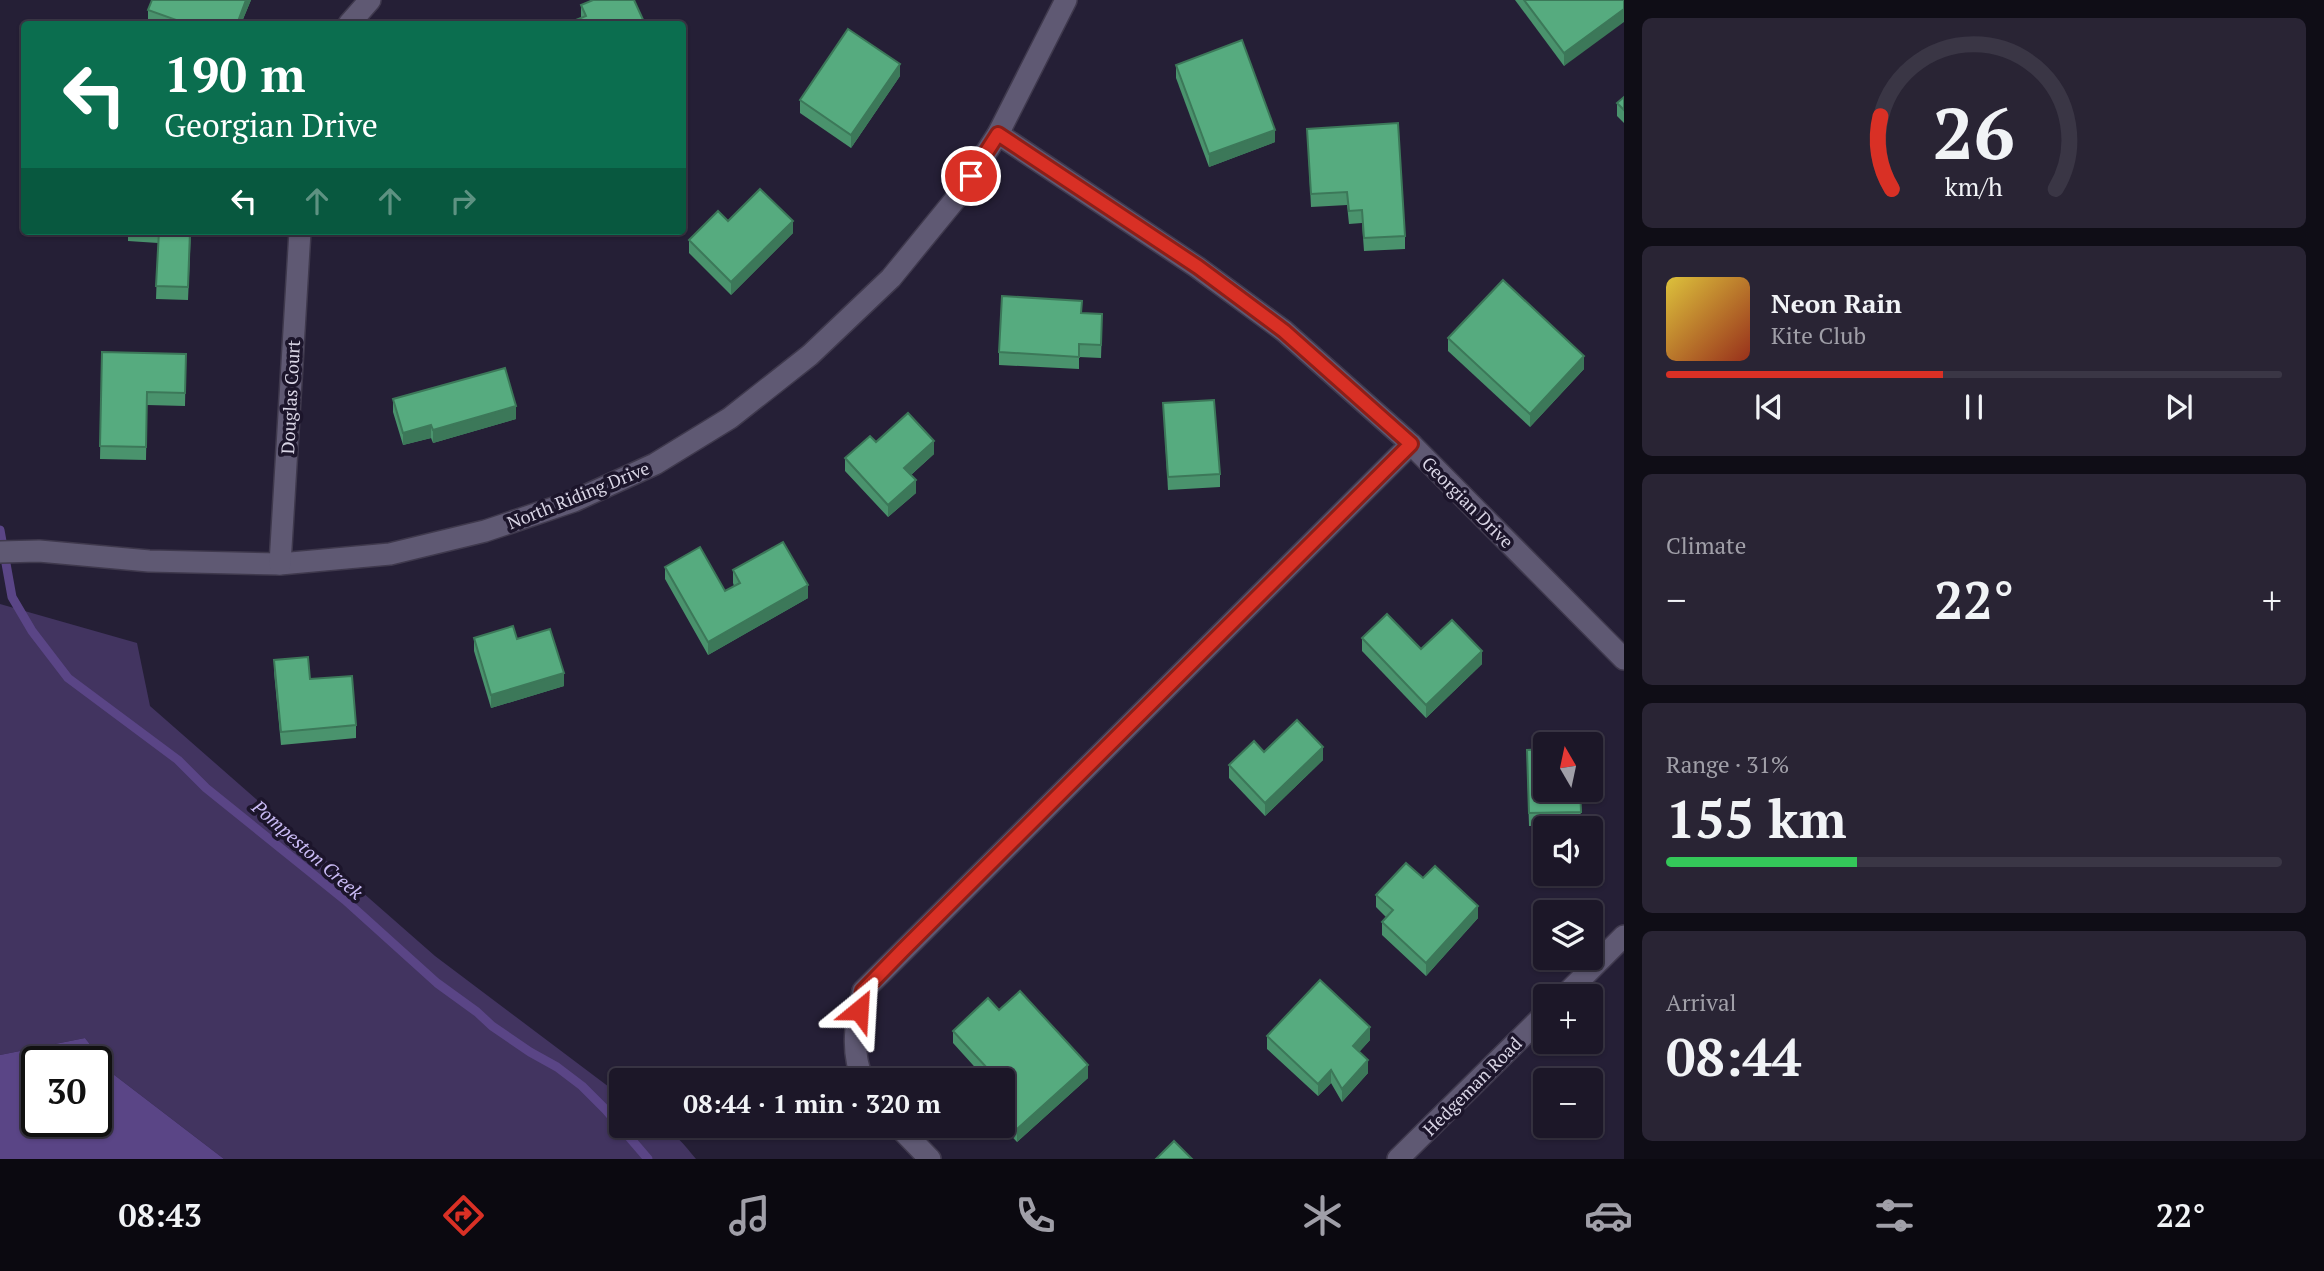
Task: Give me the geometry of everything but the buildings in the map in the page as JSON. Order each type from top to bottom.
[{"type":"street","points":[[352,21],[370,0]]},
{"type":"street","name":"North Riding Drive","points":[[0,552],[39,551],[149,561],[280,564],[390,554],[485,531],[574,500],[655,464],[730,418],[810,355],[881,288],[958,197],[998,134],[1066,0]]},
{"type":"street","name":"Georgian Drive","points":[[998,134],[1198,267],[1284,331],[1411,444],[1624,659]]},
{"type":"street","name":"Douglas Court","points":[[280,564],[300,235]]},
{"type":"street","points":[[858,1068],[855,1029],[863,991],[1411,444]]},
{"type":"street","points":[[1576,984],[1624,936]]},
{"type":"street","name":"Hedgeman Road","points":[[1398,1159],[1533,1026]]},
{"type":"street","points":[[910,1138],[930,1159]]},
{"type":"shaded area","points":[[0,604],[137,643],[150,706],[435,956],[609,1087],[609,1138],[678,1138],[696,1159],[224,1159],[113,1074],[112,1046],[91,1046],[85,1038],[45,1046],[21,1046],[21,1051],[0,1055]]},
{"type":"shaded area","points":[[85,1038],[91,1046],[45,1046]]},
{"type":"shaded area","points":[[21,1051],[21,1137],[112,1137],[112,1073],[224,1159],[0,1159],[0,1055]]},
{"type":"waterway","name":"Pompeston Creek","points":[[0,530],[12,597],[32,631],[68,678],[178,760],[206,788],[345,900],[437,983],[492,1026],[582,1086],[648,1159]]},
{"type":"route","points":[[859,1010],[863,991],[1411,444],[1284,331],[1198,267],[998,134],[971,176]]}]
